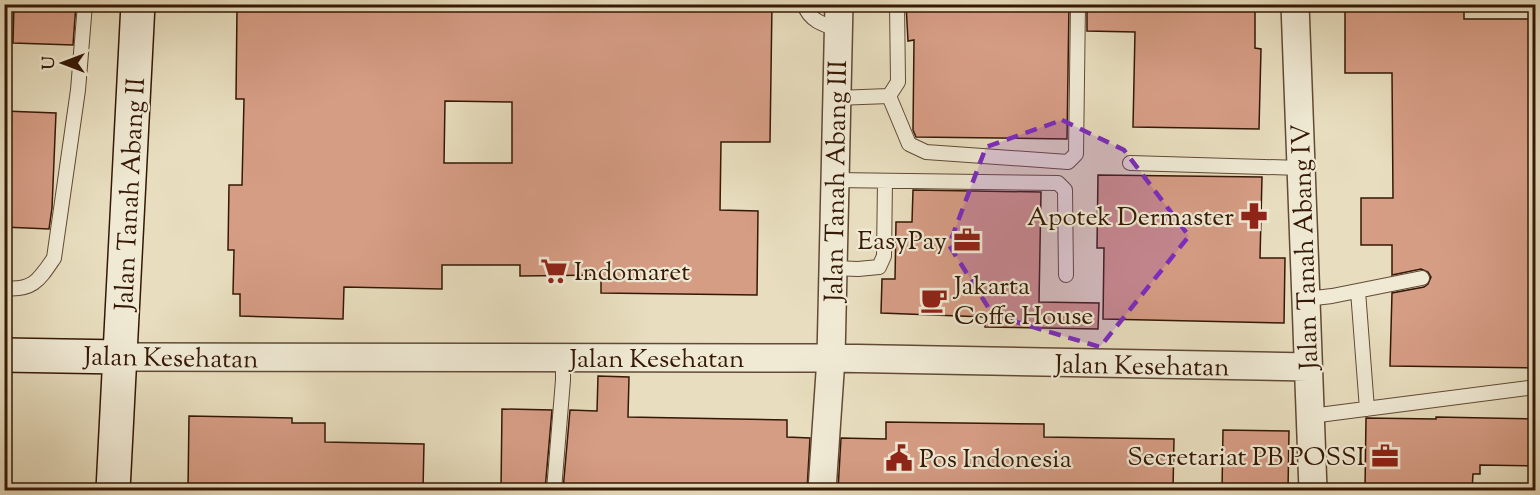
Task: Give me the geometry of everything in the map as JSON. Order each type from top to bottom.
[{"type":"street","name":"Jalan Tanah Abang II","points":[[113,490],[138,4]]},
{"type":"street","name":"Jalan Tanah Abang IV","points":[[1294,4],[1313,490]]},
{"type":"street","name":"Jalan Tanah Abang III","points":[[822,490],[831,358],[838,17]]},
{"type":"street","name":"Jalan Kesehatan","points":[[4,355],[831,358],[1308,368]]},
{"type":"lane","points":[[4,288],[17,289],[38,282],[54,258],[78,90],[85,4]]},
{"type":"lane","points":[[804,4],[807,13],[822,25],[838,17]]},
{"type":"lane","points":[[889,96],[898,82],[897,4]]},
{"type":"lane","points":[[889,96],[909,144],[926,152],[1068,162],[1076,154],[1077,4]]},
{"type":"lane","points":[[836,98],[889,96]]},
{"type":"lane","points":[[1130,163],[1301,168]]},
{"type":"lane","points":[[835,180],[1058,183],[1065,190],[1066,276]]},
{"type":"lane","points":[[833,268],[879,267],[884,256],[885,181]]},
{"type":"lane","points":[[1306,299],[1422,278]]},
{"type":"lane","points":[[1358,291],[1367,409]]},
{"type":"lane","points":[[554,490],[563,358]]},
{"type":"lane","points":[[1311,416],[1536,387]]},
{"type":"highlighted area","points":[[1062,120],[1124,150],[1189,236],[1100,347],[993,315],[949,245],[986,147]]},
{"type":"building","points":[[14,4],[76,4],[73,45],[13,43]]},
{"type":"building","points":[[507,4],[772,4],[770,142],[721,142],[720,210],[758,211],[757,295],[601,293],[601,275],[520,276],[520,265],[442,265],[442,289],[344,287],[343,319],[240,316],[240,294],[233,294],[234,250],[228,250],[229,185],[242,185],[244,99],[236,99],[237,8],[507,11]],"holes":[[[445,101],[512,102],[512,163],[444,163]]]},
{"type":"building","points":[[906,4],[1069,4],[1067,139],[916,137],[913,130],[914,40],[908,41]]},
{"type":"building","points":[[1087,4],[1255,4],[1255,48],[1261,49],[1259,129],[1133,127],[1135,32],[1087,31]]},
{"type":"building","points":[[1345,10],[1464,11],[1464,19],[1536,19],[1536,368],[1390,366],[1392,293],[1424,287],[1431,277],[1428,272],[1421,269],[1392,275],[1392,245],[1361,245],[1361,198],[1393,198],[1392,73],[1345,73]]},
{"type":"building","points":[[4,111],[56,113],[49,229],[4,227]]},
{"type":"building","points":[[1098,175],[1262,177],[1260,258],[1285,258],[1284,323],[1103,319],[1104,248],[1097,248]]},
{"type":"building","points":[[913,190],[1041,192],[1039,302],[1099,303],[1098,329],[985,327],[985,317],[881,313],[882,279],[895,279],[896,222],[912,222]]},
{"type":"building","points":[[598,376],[629,377],[628,417],[787,420],[787,437],[810,438],[807,490],[563,490],[570,410],[597,411]]},
{"type":"building","points":[[502,409],[552,410],[545,490],[501,490]]},
{"type":"building","points":[[189,416],[292,418],[292,423],[325,423],[325,442],[424,444],[423,490],[188,490]]},
{"type":"building","points":[[1436,417],[1536,419],[1536,466],[1480,465],[1480,474],[1473,474],[1472,490],[1365,490],[1366,418],[1436,419]]},
{"type":"building","points":[[886,422],[1044,424],[1044,437],[1174,439],[1173,490],[838,490],[841,438],[886,439]]},
{"type":"building","points":[[1223,430],[1289,431],[1288,490],[1222,490]]},
{"type":"place","name":"Apotek Dermaster","points":[[1254,216]]},
{"type":"place","name":"EasyPay","points":[[967,240]]},
{"type":"place","name":"Indomaret","points":[[554,271]]},
{"type":"place","name":"Jakarta Coffe House","points":[[934,300]]},
{"type":"place","name":"Secretariat PB POSSI","points":[[1385,456]]},
{"type":"place","name":"Pos Indonesia","points":[[899,458]]}]
